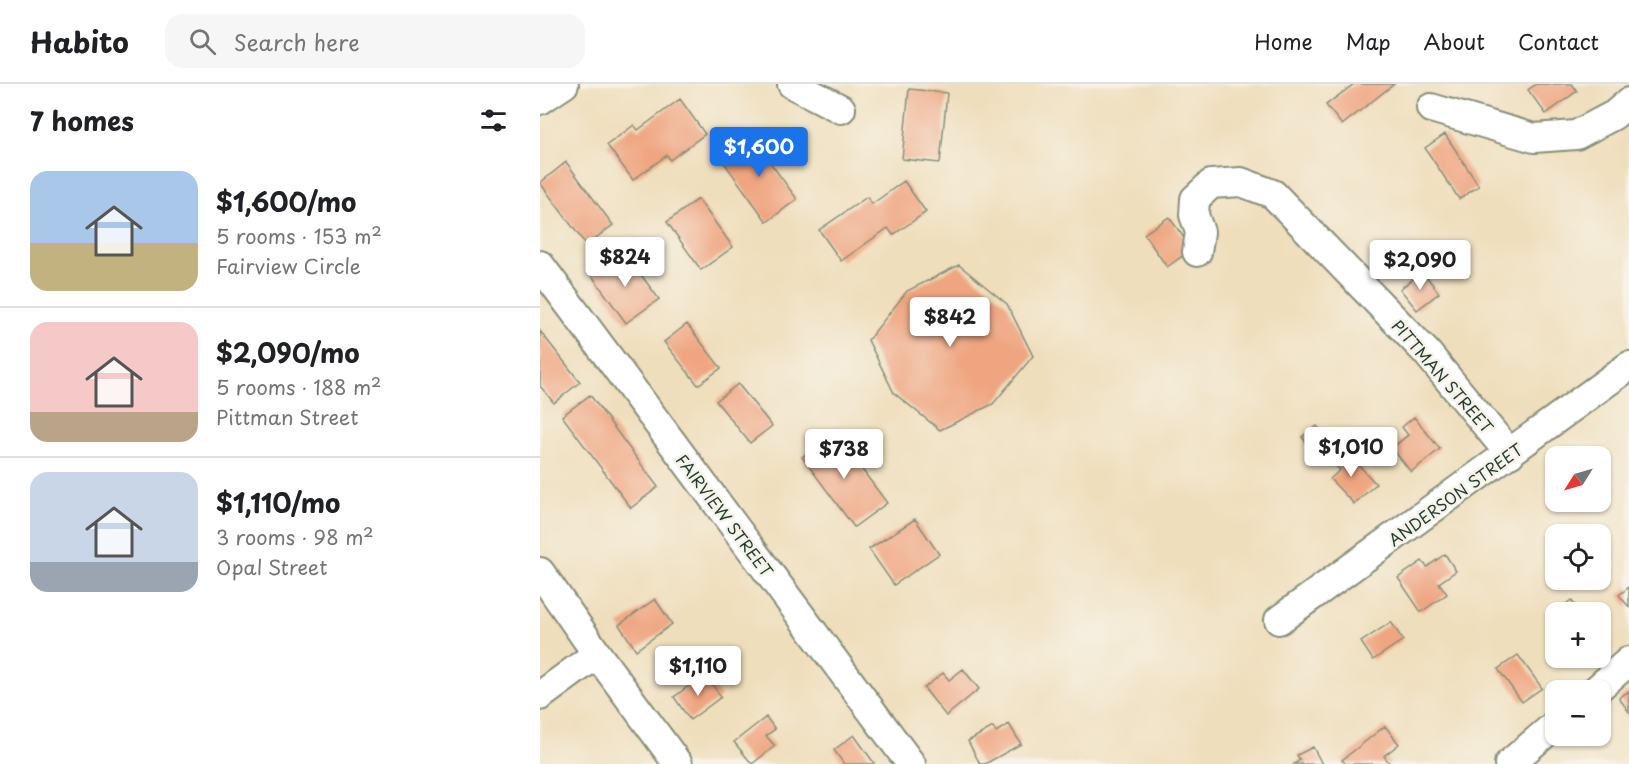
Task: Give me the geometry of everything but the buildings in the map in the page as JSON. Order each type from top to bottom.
[{"type":"street","points":[[540,100],[564,84]]},
{"type":"street","points":[[792,84],[841,109]]},
{"type":"street","points":[[1431,108],[1534,138],[1576,135],[1614,115],[1629,102]]},
{"type":"street","name":"PITTMAN STREET","points":[[1197,252],[1200,232],[1194,215],[1195,199],[1211,184],[1241,182],[1273,194],[1427,353],[1510,454]]},
{"type":"street","name":"FAIRVIEW STREET","points":[[540,265],[911,764]]},
{"type":"street","name":"ANDERSON STREET","points":[[1279,620],[1629,366]]},
{"type":"street","points":[[540,572],[678,764]]},
{"type":"street","points":[[540,696],[597,654]]},
{"type":"street","points":[[1607,680],[1629,661]]},
{"type":"street","points":[[1509,764],[1545,733]]}]
